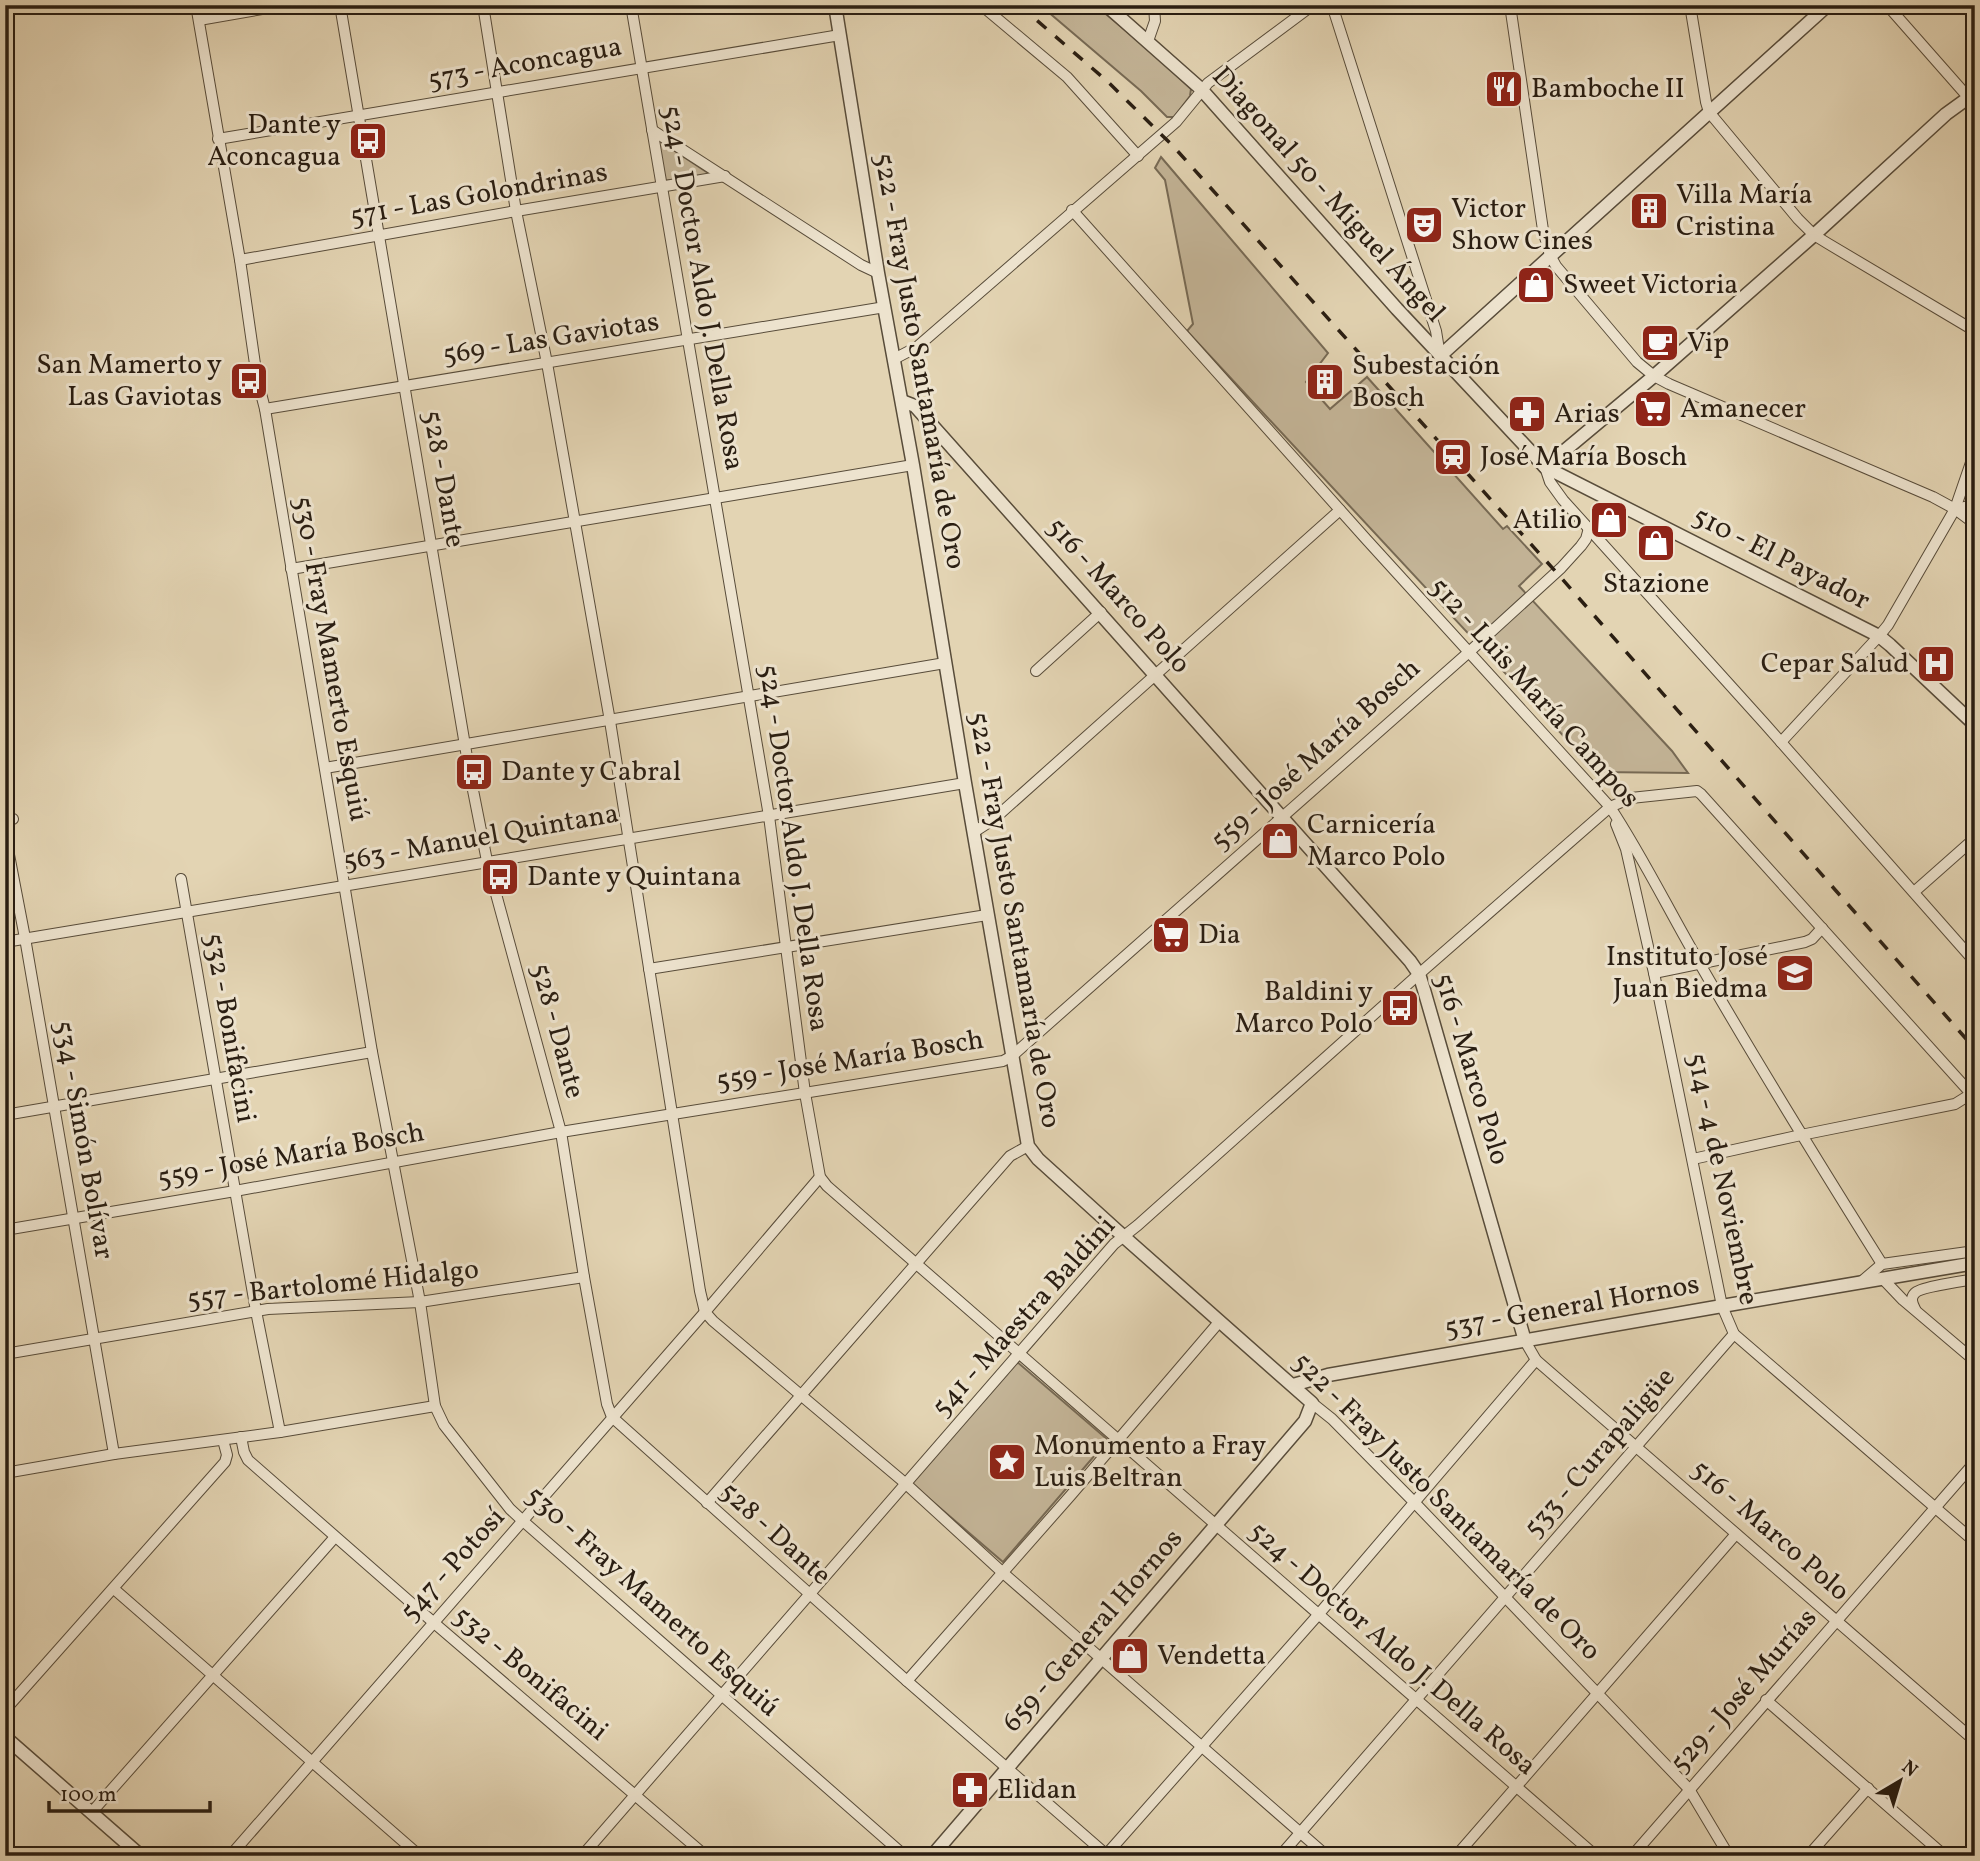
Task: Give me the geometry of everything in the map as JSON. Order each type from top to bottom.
[{"type":"street","name":"530 - Fray Mamerto Esquiú","points":[[196,5],[372,1052],[420,1301],[435,1406],[444,1425],[510,1509],[905,1856]]},
{"type":"street","points":[[199,20],[285,5]]},
{"type":"street","name":"528 - Dante","points":[[340,5],[464,743],[487,861],[561,1132],[584,1277],[607,1404],[612,1417],[1106,1855]]},
{"type":"street","points":[[483,5],[516,211],[547,363],[610,721],[671,1115],[705,1312],[905,1483],[1327,1856]]},
{"type":"street","name":"522 - Fray Justo Santamaría de Oro","points":[[835,5],[878,273],[1028,1146],[1038,1159],[1123,1236],[1332,1419],[1414,1502],[1689,1789],[1729,1856]]},
{"type":"street","points":[[981,5],[1068,78],[1138,156]]},
{"type":"street","name":"Diagonal 50 - Miguel Ángel","points":[[1106,5],[1201,89],[1397,309],[1545,467],[1555,490],[1975,962]]},
{"type":"street","points":[[1148,41],[1155,22],[1154,5]]},
{"type":"street","points":[[894,359],[917,347],[1072,210],[1138,156],[1182,115],[1201,89],[1313,5]]},
{"type":"street","points":[[1332,5],[1436,331],[1440,355]]},
{"type":"street","points":[[1510,5],[1543,230],[1550,255],[1556,266],[1637,362],[1654,376],[1682,389],[1933,497],[1975,524]]},
{"type":"street","points":[[1690,5],[1709,112],[1798,219],[1814,235],[1975,331]]},
{"type":"street","points":[[1440,355],[1828,5]]},
{"type":"street","points":[[1887,5],[1971,95],[1975,116]]},
{"type":"street","name":"524 - Doctor Aldo J. Della Rosa","points":[[632,6],[769,816],[805,1093],[820,1177],[1118,1441],[1596,1856]]},
{"type":"street","name":"573 - Aconcagua","points":[[218,139],[840,35]]},
{"type":"street","points":[[1545,467],[1654,376],[1946,114],[1971,95]]},
{"type":"street","points":[[652,130],[861,265],[878,273]]},
{"type":"street","name":"571 - Las Golondrinas","points":[[240,260],[725,176]]},
{"type":"street","name":"512 - Luis María Campos","points":[[1072,210],[1609,807],[1635,846],[1699,962],[1801,1135],[1882,1264]]},
{"type":"street","name":"569 - Las Gaviotas","points":[[265,409],[885,307]]},
{"type":"street","name":"516 - Marco Polo","points":[[902,401],[915,406],[1101,612],[1419,974],[1525,1341],[1536,1360],[1975,1741]]},
{"type":"street","points":[[1781,742],[1879,636],[1955,509],[1975,451]]},
{"type":"street","points":[[291,569],[913,465]]},
{"type":"street","name":"510 - El Payador","points":[[1545,467],[1879,636],[1975,725]]},
{"type":"street","points":[[1955,509],[1975,505]]},
{"type":"street","points":[[974,832],[994,820],[1340,510]]},
{"type":"street","name":"559 - José María Bosch","points":[[5,1230],[561,1132],[1003,1061],[1012,1056],[1469,652],[1561,568],[1581,546],[1590,528]]},
{"type":"street","points":[[1036,671],[1101,612]]},
{"type":"street","points":[[325,768],[945,663]]},
{"type":"street","name":"563 - Manuel Quintana","points":[[5,942],[965,783]]},
{"type":"street","name":"541 - Maestra Baldini","points":[[582,1856],[1018,1353],[1123,1236],[1138,1226],[1609,807],[1631,798],[1697,791],[1822,928]]},
{"type":"street","name":"514 - 4 de Noviembre","points":[[1609,807],[1626,849],[1722,1306],[1734,1334],[1975,1542]]},
{"type":"street","name":"534 - Simón Bolívar","points":[[5,834],[114,1454]]},
{"type":"street","points":[[1914,892],[1975,838]]},
{"type":"street","name":"532 - Bonifacini","points":[[181,879],[256,1311],[280,1432]]},
{"type":"street","points":[[649,969],[987,915]]},
{"type":"street","points":[[1654,973],[1805,942],[1812,939],[1822,928],[1973,1096],[1955,1104],[1693,1159]]},
{"type":"street","points":[[5,1115],[372,1052]]},
{"type":"street","points":[[707,1503],[1010,1156],[1028,1146]]},
{"type":"street","name":"547 - Potosí","points":[[230,1856],[820,1177]]},
{"type":"street","points":[[1861,1282],[1882,1264],[1975,1251]]},
{"type":"street","name":"537 - General Hornos","points":[[1293,1385],[1328,1376],[1975,1263]]},
{"type":"street","name":"557 - Bartolomé Hidalgo","points":[[5,1354],[256,1311],[420,1301],[584,1277]]},
{"type":"street","points":[[1883,1279],[1903,1300],[1975,1361]]},
{"type":"street","points":[[1915,1309],[1912,1297],[1920,1290],[1975,1279]]},
{"type":"street","points":[[907,1681],[1220,1321]]},
{"type":"street","name":"533 - Curapaligüe","points":[[1280,1856],[1734,1334]]},
{"type":"street","points":[[1106,1855],[1318,1615],[1536,1360]]},
{"type":"street","name":"659 - General Hornos","points":[[932,1856],[1306,1421],[1312,1403]]},
{"type":"street","points":[[5,1473],[435,1406]]},
{"type":"street","name":"532 - Bonifacini","points":[[241,1437],[248,1460],[706,1856]]},
{"type":"street","points":[[5,1710],[225,1462],[227,1455],[223,1440]]},
{"type":"street","name":"529 - José Murías","points":[[1632,1856],[1975,1462]]},
{"type":"street","points":[[1456,1856],[1736,1534]]},
{"type":"street","points":[[91,1812],[335,1537]]},
{"type":"street","points":[[114,1589],[420,1856]]},
{"type":"street","points":[[1766,1700],[1945,1856]]},
{"type":"street","points":[[5,1737],[141,1856]]},
{"type":"street","points":[[1808,1856],[1868,1788]]},
{"type":"shaded area","points":[[1040,5],[1095,5],[1191,89],[1190,96],[1174,117],[1167,117],[1141,91]]},
{"type":"shaded area","points":[[655,138],[711,175],[664,181]]},
{"type":"shaded area","points":[[1161,157],[1328,353],[1306,382],[1330,409],[1367,377],[1503,529],[1507,526],[1542,564],[1519,586],[1672,751],[1688,773],[1597,772],[1187,331],[1193,324],[1165,180],[1155,168]]},
{"type":"shaded area","points":[[1016,1361],[1108,1440],[1003,1562],[911,1483]]},
{"type":"railway","points":[[1019,5],[1107,81],[1173,146],[1556,572],[1975,1049]]},
{"type":"place","name":"Bamboche II","points":[[1504,89]]},
{"type":"place","name":"Dante y Aconcagua","points":[[368,141]]},
{"type":"place","name":"Villa María Cristina","points":[[1649,211]]},
{"type":"place","name":"Victor Show Cines","points":[[1424,225]]},
{"type":"place","name":"Sweet Victoria","points":[[1536,285]]},
{"type":"place","name":"Vip","points":[[1660,343]]},
{"type":"place","name":"San Mamerto y Las Gaviotas","points":[[249,381]]},
{"type":"place","name":"Subestación Bosch","points":[[1325,382]]},
{"type":"place","name":"Amanecer","points":[[1653,409]]},
{"type":"place","name":"Arias","points":[[1527,414]]},
{"type":"place","name":"José María Bosch","points":[[1453,457]]},
{"type":"place","name":"Atilio","points":[[1609,520]]},
{"type":"place","name":"Stazione","points":[[1656,543]]},
{"type":"place","name":"Cepar Salud","points":[[1936,664]]},
{"type":"place","name":"Dante y Cabral","points":[[474,772]]},
{"type":"place","name":"Carnicería Marco Polo","points":[[1280,841]]},
{"type":"place","name":"Dante y Quintana","points":[[500,877]]},
{"type":"place","name":"Dia","points":[[1171,935]]},
{"type":"place","name":"Instituto José Juan Biedma","points":[[1795,973]]},
{"type":"place","name":"Baldini y Marco Polo","points":[[1400,1008]]},
{"type":"place","name":"Monumento a Fray Luis Beltran","points":[[1007,1462]]},
{"type":"place","name":"Vendetta","points":[[1130,1656]]},
{"type":"place","name":"Elidan","points":[[970,1790]]}]
